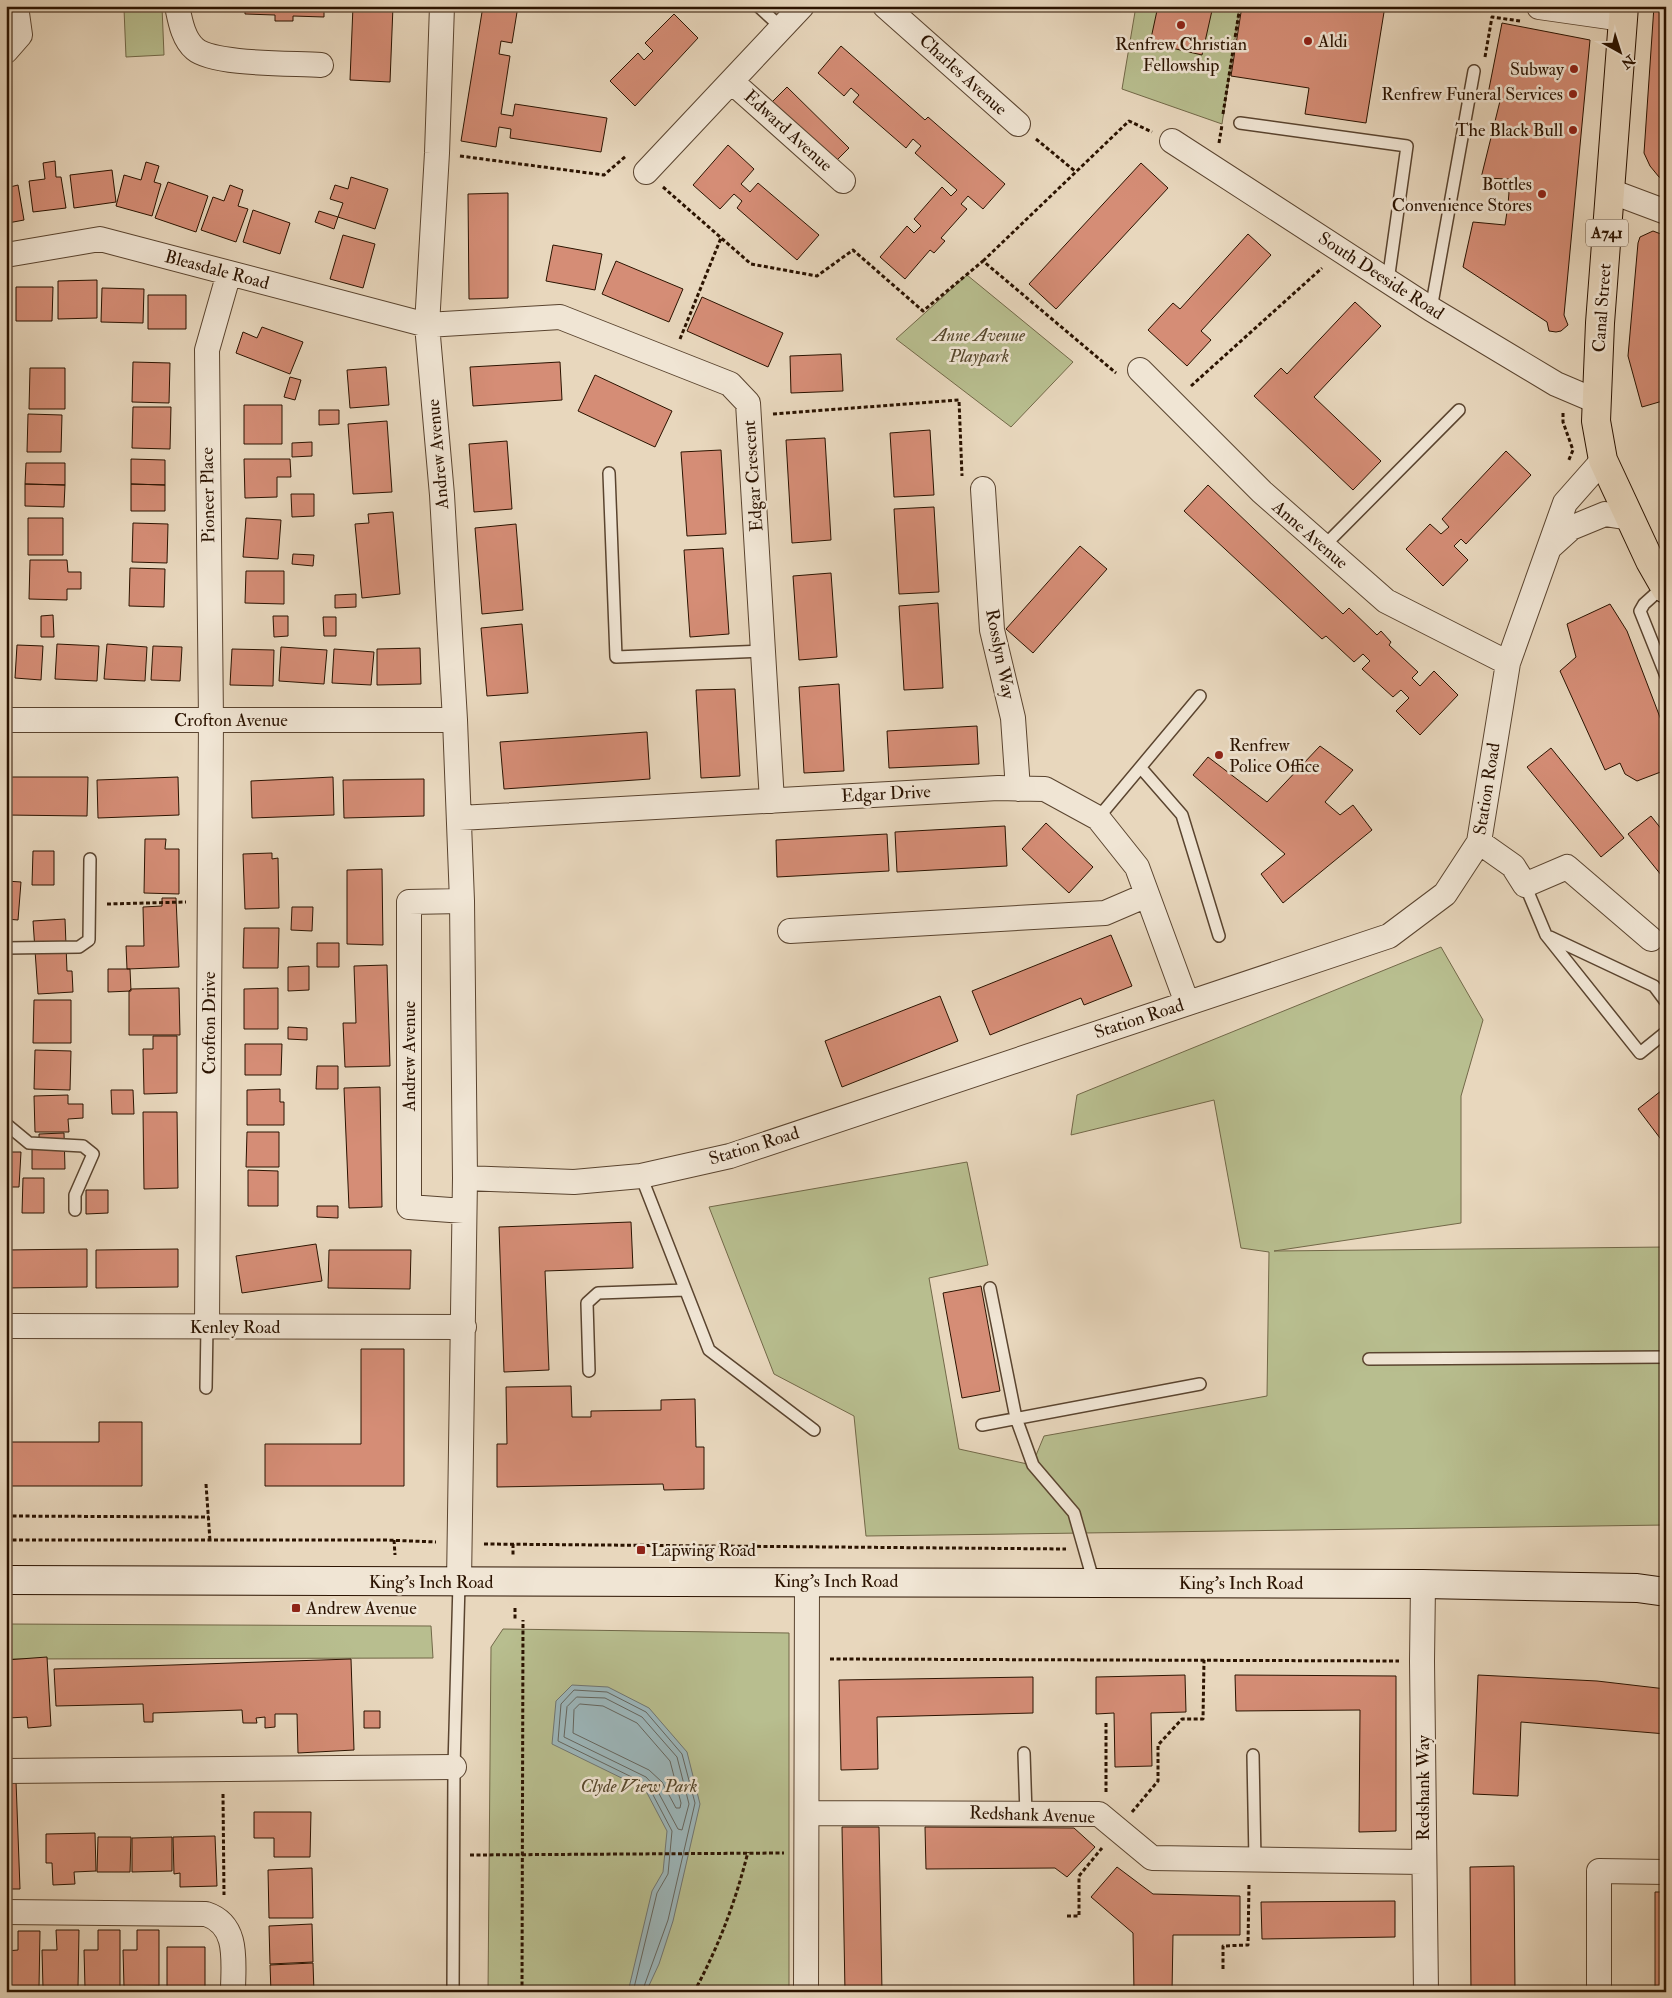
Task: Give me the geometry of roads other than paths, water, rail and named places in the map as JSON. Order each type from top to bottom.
[{"type":"main road","name":"Canal Street","points":[[1603,460],[1596,421],[1596,401],[1623,13]]},
{"type":"main road","name":"A741","points":[[1603,460],[1665,588]]},
{"type":"street","points":[[6,51],[20,34],[16,6]]},
{"type":"street","points":[[176,6],[182,28],[194,48],[215,58],[321,65]]},
{"type":"street","name":"Andrew Avenue","points":[[442,6],[438,153],[427,325],[442,496],[456,720],[462,901],[465,1178],[459,1583]]},
{"type":"street","name":"Edward Avenue","points":[[646,172],[802,6]]},
{"type":"street","name":"Charles Avenue","points":[[885,6],[1018,124]]},
{"type":"street","points":[[1539,7],[1623,13]]},
{"type":"street","name":"Edward Avenue","points":[[732,82],[843,181]]},
{"type":"street","name":"South Deeside Road","points":[[1172,141],[1432,309],[1556,384],[1596,401]]},
{"type":"street","points":[[1610,191],[1666,212]]},
{"type":"street","name":"Bleasdale Road","points":[[6,255],[100,239],[427,325]]},
{"type":"street","name":"Pioneer Place","points":[[210,720],[207,350],[229,273]]},
{"type":"street","name":"Edgar Crescent","points":[[427,325],[560,317],[730,384],[748,403],[772,800]]},
{"type":"street","name":"Anne Avenue","points":[[1140,370],[1262,492],[1386,600],[1508,663]]},
{"type":"street","name":"Station Road","points":[[465,1178],[574,1182],[640,1176],[730,1156],[1389,936],[1445,894],[1479,842],[1508,663],[1565,503],[1603,460]]},
{"type":"street","name":"Rosslyn Way","points":[[983,489],[992,630],[1013,718],[1018,788]]},
{"type":"street","name":"Station Road","points":[[1549,548],[1571,528],[1605,514],[1630,518]]},
{"type":"street","name":"Crofton Avenue","points":[[6,720],[456,720]]},
{"type":"street","name":"Crofton Drive","points":[[207,1326],[210,720]]},
{"type":"street","name":"Edgar Drive","points":[[459,818],[772,800],[1018,788],[1045,789],[1098,818],[1137,866],[1187,1003]]},
{"type":"street","points":[[1479,842],[1513,866],[1525,885],[1567,867],[1651,938]]},
{"type":"street","points":[[790,932],[1105,913],[1147,895]]},
{"type":"street","name":"Andrew Avenue","points":[[462,901],[409,902],[409,1207],[464,1211]]},
{"type":"street","name":"Kenley Road","points":[[6,1326],[464,1327]]},
{"type":"street","name":"King's Inch Road","points":[[6,1580],[459,1583],[807,1580],[1423,1584],[1637,1588],[1666,1592]]},
{"type":"street","points":[[806,1992],[807,1580]]},
{"type":"street","name":"Redshank Way","points":[[1423,1584],[1423,1862],[1426,1992]]},
{"type":"street","points":[[6,1771],[454,1767]]},
{"type":"street","name":"Redshank Avenue","points":[[807,1813],[1099,1814],[1125,1821],[1152,1858],[1423,1862]]},
{"type":"street","points":[[1599,1992],[1599,1871],[1666,1872]]},
{"type":"street","points":[[6,1912],[206,1914],[216,1918],[226,1928],[231,1938],[233,1949],[232,1992]]},
{"type":"lane","points":[[758,6],[782,28]]},
{"type":"lane","points":[[1432,309],[1474,71]]},
{"type":"lane","points":[[1240,123],[1407,146],[1388,282]]},
{"type":"lane","points":[[1324,546],[1459,410]]},
{"type":"lane","points":[[609,472],[616,657],[764,652]]},
{"type":"lane","points":[[1665,588],[1644,604],[1640,611],[1666,676]]},
{"type":"lane","points":[[1098,818],[1200,696]]},
{"type":"lane","points":[[1141,768],[1182,815],[1219,936]]},
{"type":"lane","points":[[6,948],[79,947],[89,940],[90,859]]},
{"type":"lane","points":[[1525,885],[1546,935],[1640,1053],[1666,1032]]},
{"type":"lane","points":[[1546,935],[1654,986],[1666,1002]]},
{"type":"lane","points":[[6,1124],[29,1143],[84,1146],[93,1154],[75,1195],[75,1210]]},
{"type":"lane","points":[[640,1176],[708,1350],[814,1430]]},
{"type":"lane","points":[[990,1288],[1016,1418],[1033,1465],[1074,1513],[1094,1583]]},
{"type":"lane","points":[[589,1371],[588,1303],[598,1293],[685,1290]]},
{"type":"lane","points":[[206,1388],[207,1326]]},
{"type":"lane","points":[[1369,1359],[1666,1357]]},
{"type":"lane","points":[[982,1425],[1200,1384]]},
{"type":"lane","points":[[453,1992],[454,1767],[459,1583]]},
{"type":"lane","points":[[1024,1753],[1026,1814]]},
{"type":"lane","points":[[1253,1755],[1253,1860]]},
{"type":"water","points":[[572,1685],[608,1687],[649,1708],[687,1752],[700,1804],[673,1921],[659,1964],[646,1992],[628,1992],[652,1891],[663,1872],[667,1831],[647,1793],[638,1786],[552,1744],[556,1701]]},
{"type":"place","name":"Renfrew Christian Fellowship","points":[[1181,25]]},
{"type":"place","name":"Aldi","points":[[1308,41]]},
{"type":"place","name":"Subway","points":[[1574,69]]},
{"type":"place","name":"Renfrew Funeral Services","points":[[1573,94]]},
{"type":"place","name":"The Black Bull","points":[[1573,130]]},
{"type":"place","name":"Bottles Convenience Stores","points":[[1542,194]]},
{"type":"place","name":"Renfrew Police Office","points":[[1219,755]]},
{"type":"place","name":"Lapwing Road","points":[[641,1550]]},
{"type":"place","name":"Andrew Avenue","points":[[296,1608]]},
{"type":"park label","name":"Anne Avenue Playpark","points":[[979,345]]},
{"type":"park label","name":"Clyde View Park","points":[[639,1786]]}]
